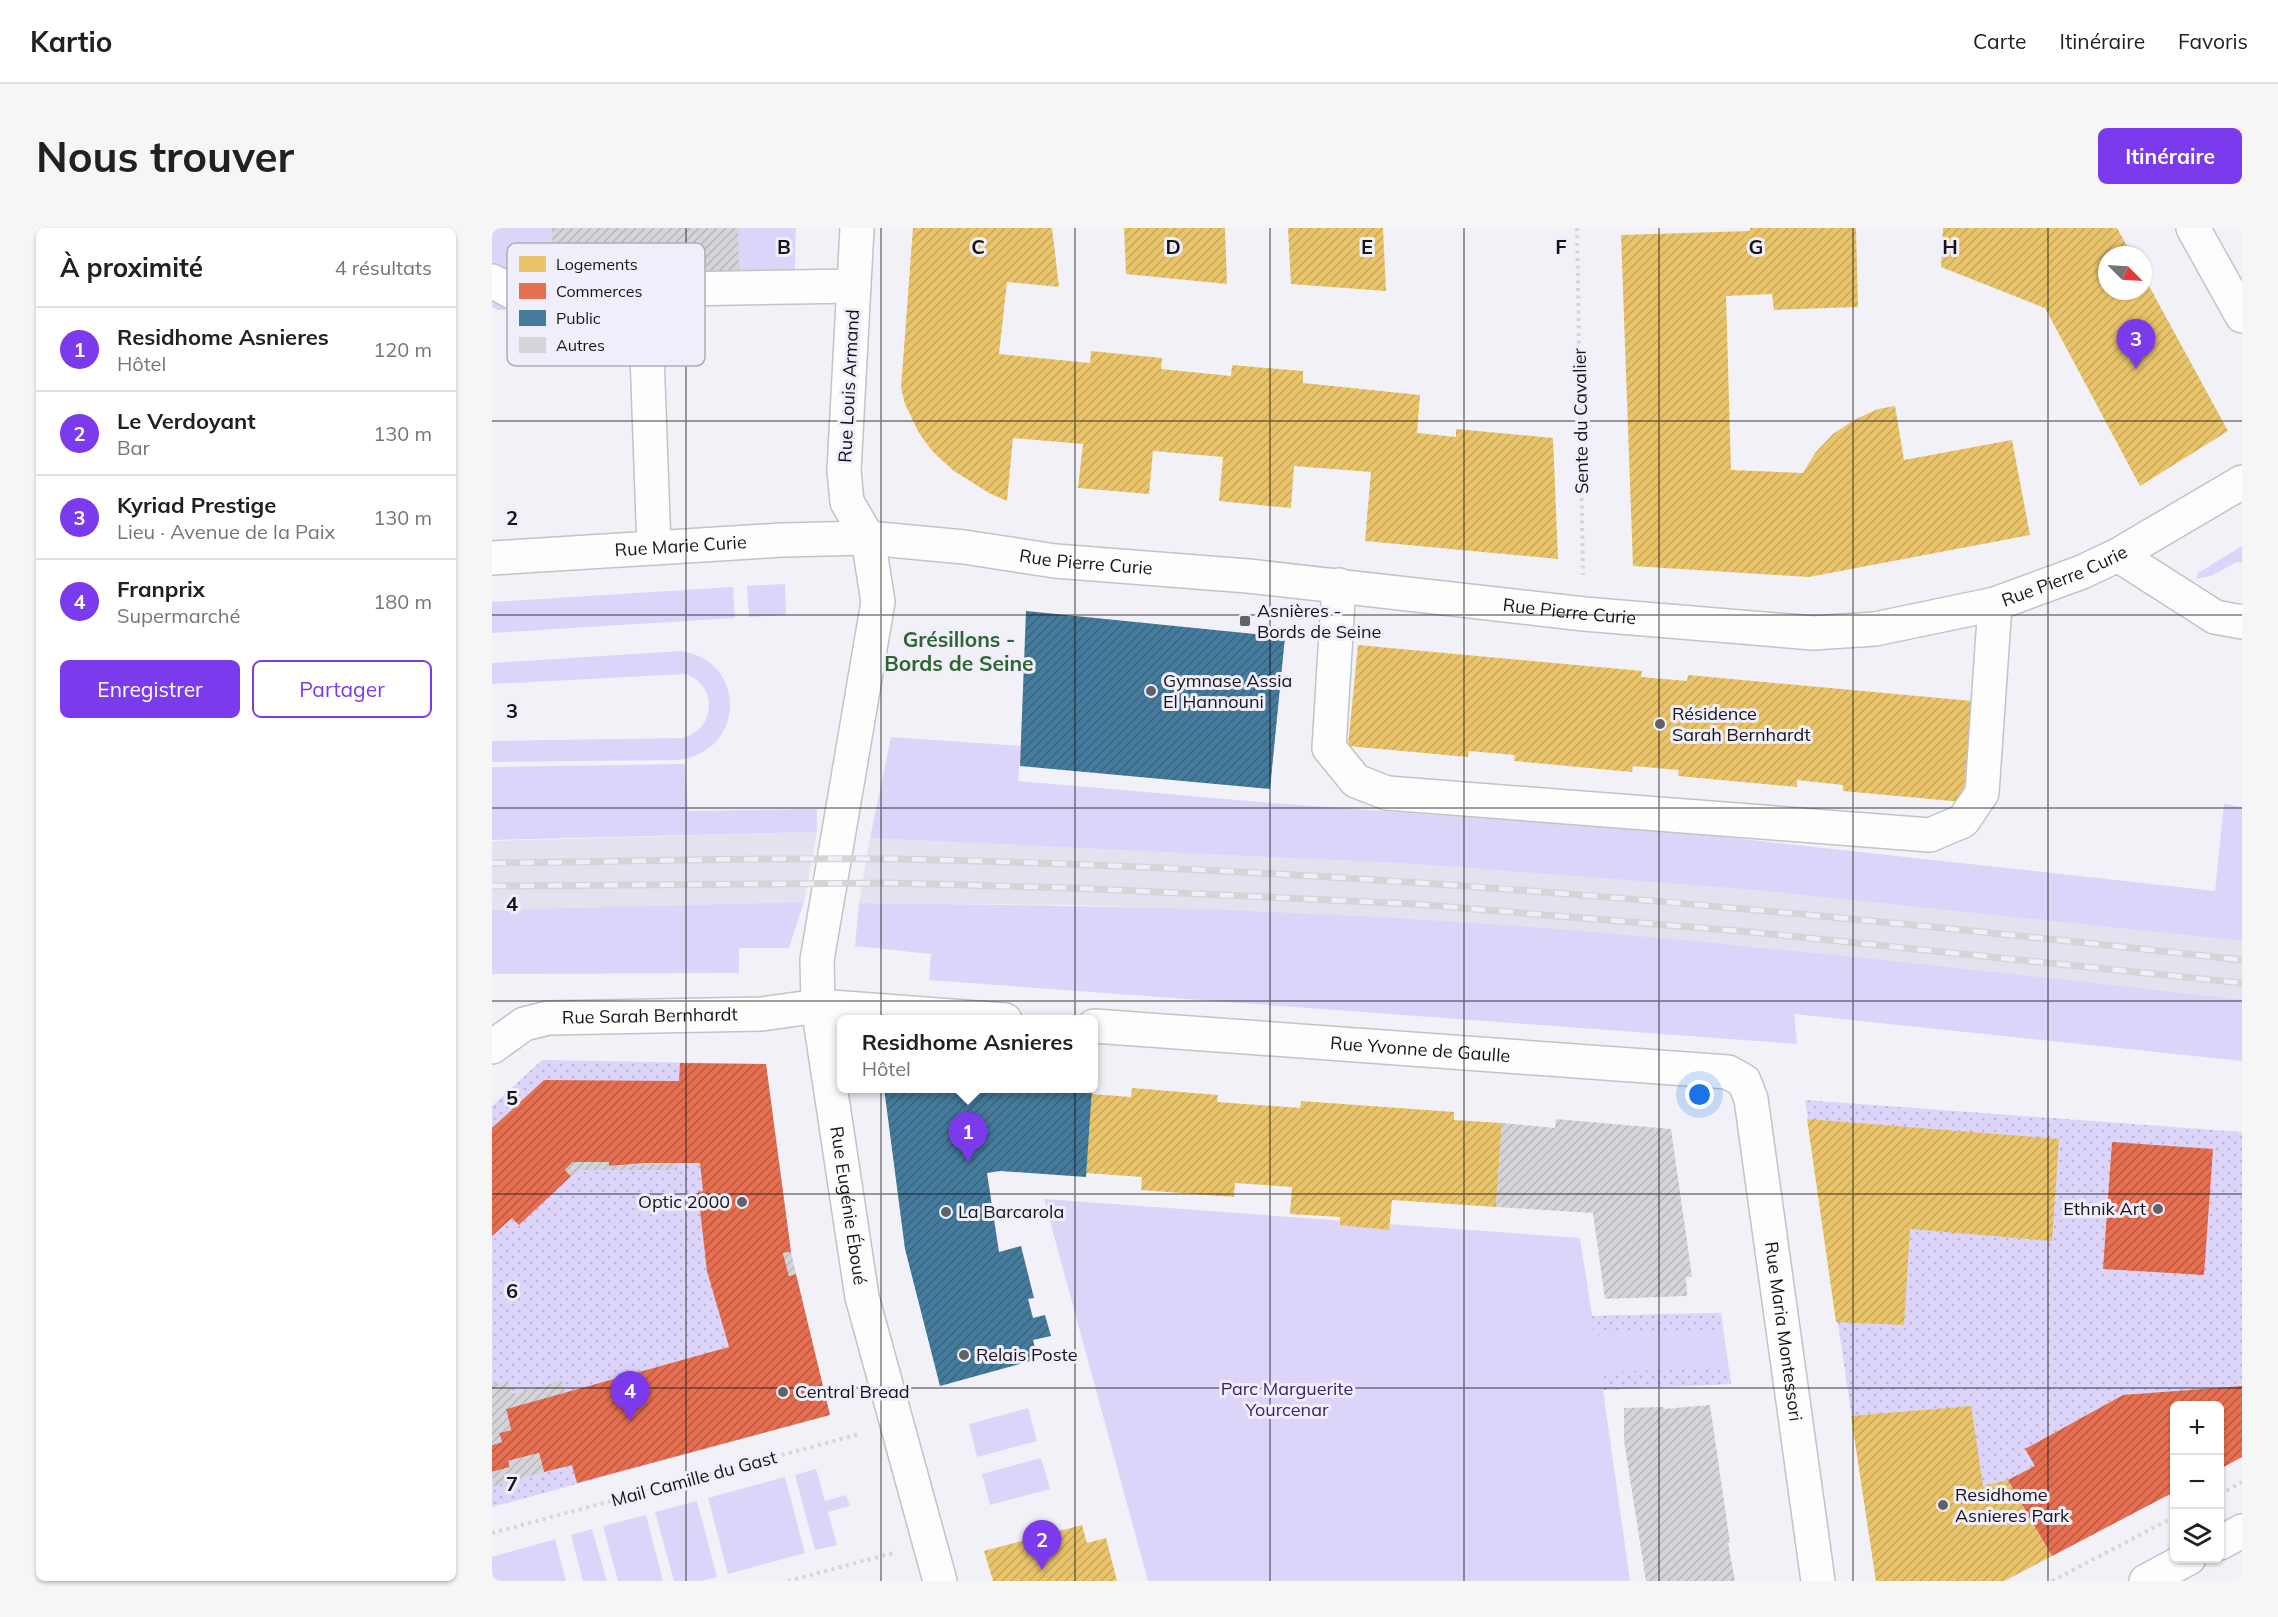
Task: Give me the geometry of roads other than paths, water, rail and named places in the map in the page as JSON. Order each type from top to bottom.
[{"type":"street","name":"Rue Louis Armand","points":[[858,228],[844,471],[847,502],[868,538]]},
{"type":"street","points":[[2193,228],[2242,316]]},
{"type":"street","points":[[492,281],[507,289]]},
{"type":"street","points":[[705,289],[854,286]]},
{"type":"street","points":[[647,366],[654,548]]},
{"type":"street","name":"Rue Pierre Curie","points":[[868,538],[964,547],[1055,561],[1339,585],[1584,614],[1813,633],[1875,629],[1995,604],[2082,572],[2118,555],[2242,482]]},
{"type":"street","name":"Rue Marie Curie","points":[[492,558],[868,538]]},
{"type":"street","name":"Rue Eugénie Éboué","points":[[868,538],[878,602],[817,960],[818,1006],[862,1297],[940,1581]]},
{"type":"street","points":[[2118,555],[2215,616],[2242,622]]},
{"type":"street","points":[[1339,585],[1329,748],[1356,781],[1387,793],[1930,835],[1963,821],[1982,793],[1995,604]]},
{"type":"street","points":[[818,1006],[938,1015]]},
{"type":"street","name":"Rue Sarah Bernhardt","points":[[492,1047],[524,1024],[548,1018],[762,1014],[818,1006]]},
{"type":"street","name":"Rue Yvonne de Gaulle","points":[[1098,1026],[1728,1072],[1744,1081]]},
{"type":"street","name":"Rue Maria Montessori","points":[[1744,1081],[1751,1099],[1818,1581]]},
{"type":"street","points":[[2224,1541],[2242,1531]]},
{"type":"street","points":[[2146,1581],[2180,1563]]},
{"type":"railway","points":[[492,863],[897,859],[1234,872],[1571,894],[1739,908],[2242,960]]},
{"type":"railway","points":[[492,886],[891,883],[1073,888],[1414,904],[1751,932],[2242,983]]},
{"type":"place","name":"Kyriad Prestige","points":[[2136,369]]},
{"type":"place","name":"Asnières - Bords de Seine","points":[[1245,621]]},
{"type":"place","name":"Gymnase Assia El Hannouni","points":[[1151,691]]},
{"type":"place","name":"Résidence Sarah Bernhardt","points":[[1660,724]]},
{"type":"place","name":"Residhome Asnieres","points":[[968,1162]]},
{"type":"place","name":"Optic 2000","points":[[742,1202]]},
{"type":"place","name":"Ethnik Art","points":[[2158,1209]]},
{"type":"place","name":"La Barcarola","points":[[946,1212]]},
{"type":"place","name":"Relais Poste","points":[[964,1355]]},
{"type":"place","name":"Central Bread","points":[[783,1392]]},
{"type":"place","name":"Franprix","points":[[630,1421]]},
{"type":"place","name":"Residhome Asnieres Park","points":[[1943,1505]]},
{"type":"place","name":"Le Verdoyant","points":[[1042,1570]]},
{"type":"district","name":"Grésillons - Bords de Seine","points":[[959,652]]},
{"type":"park label","name":"Parc Marguerite Yourcenar","points":[[1287,1399]]}]
